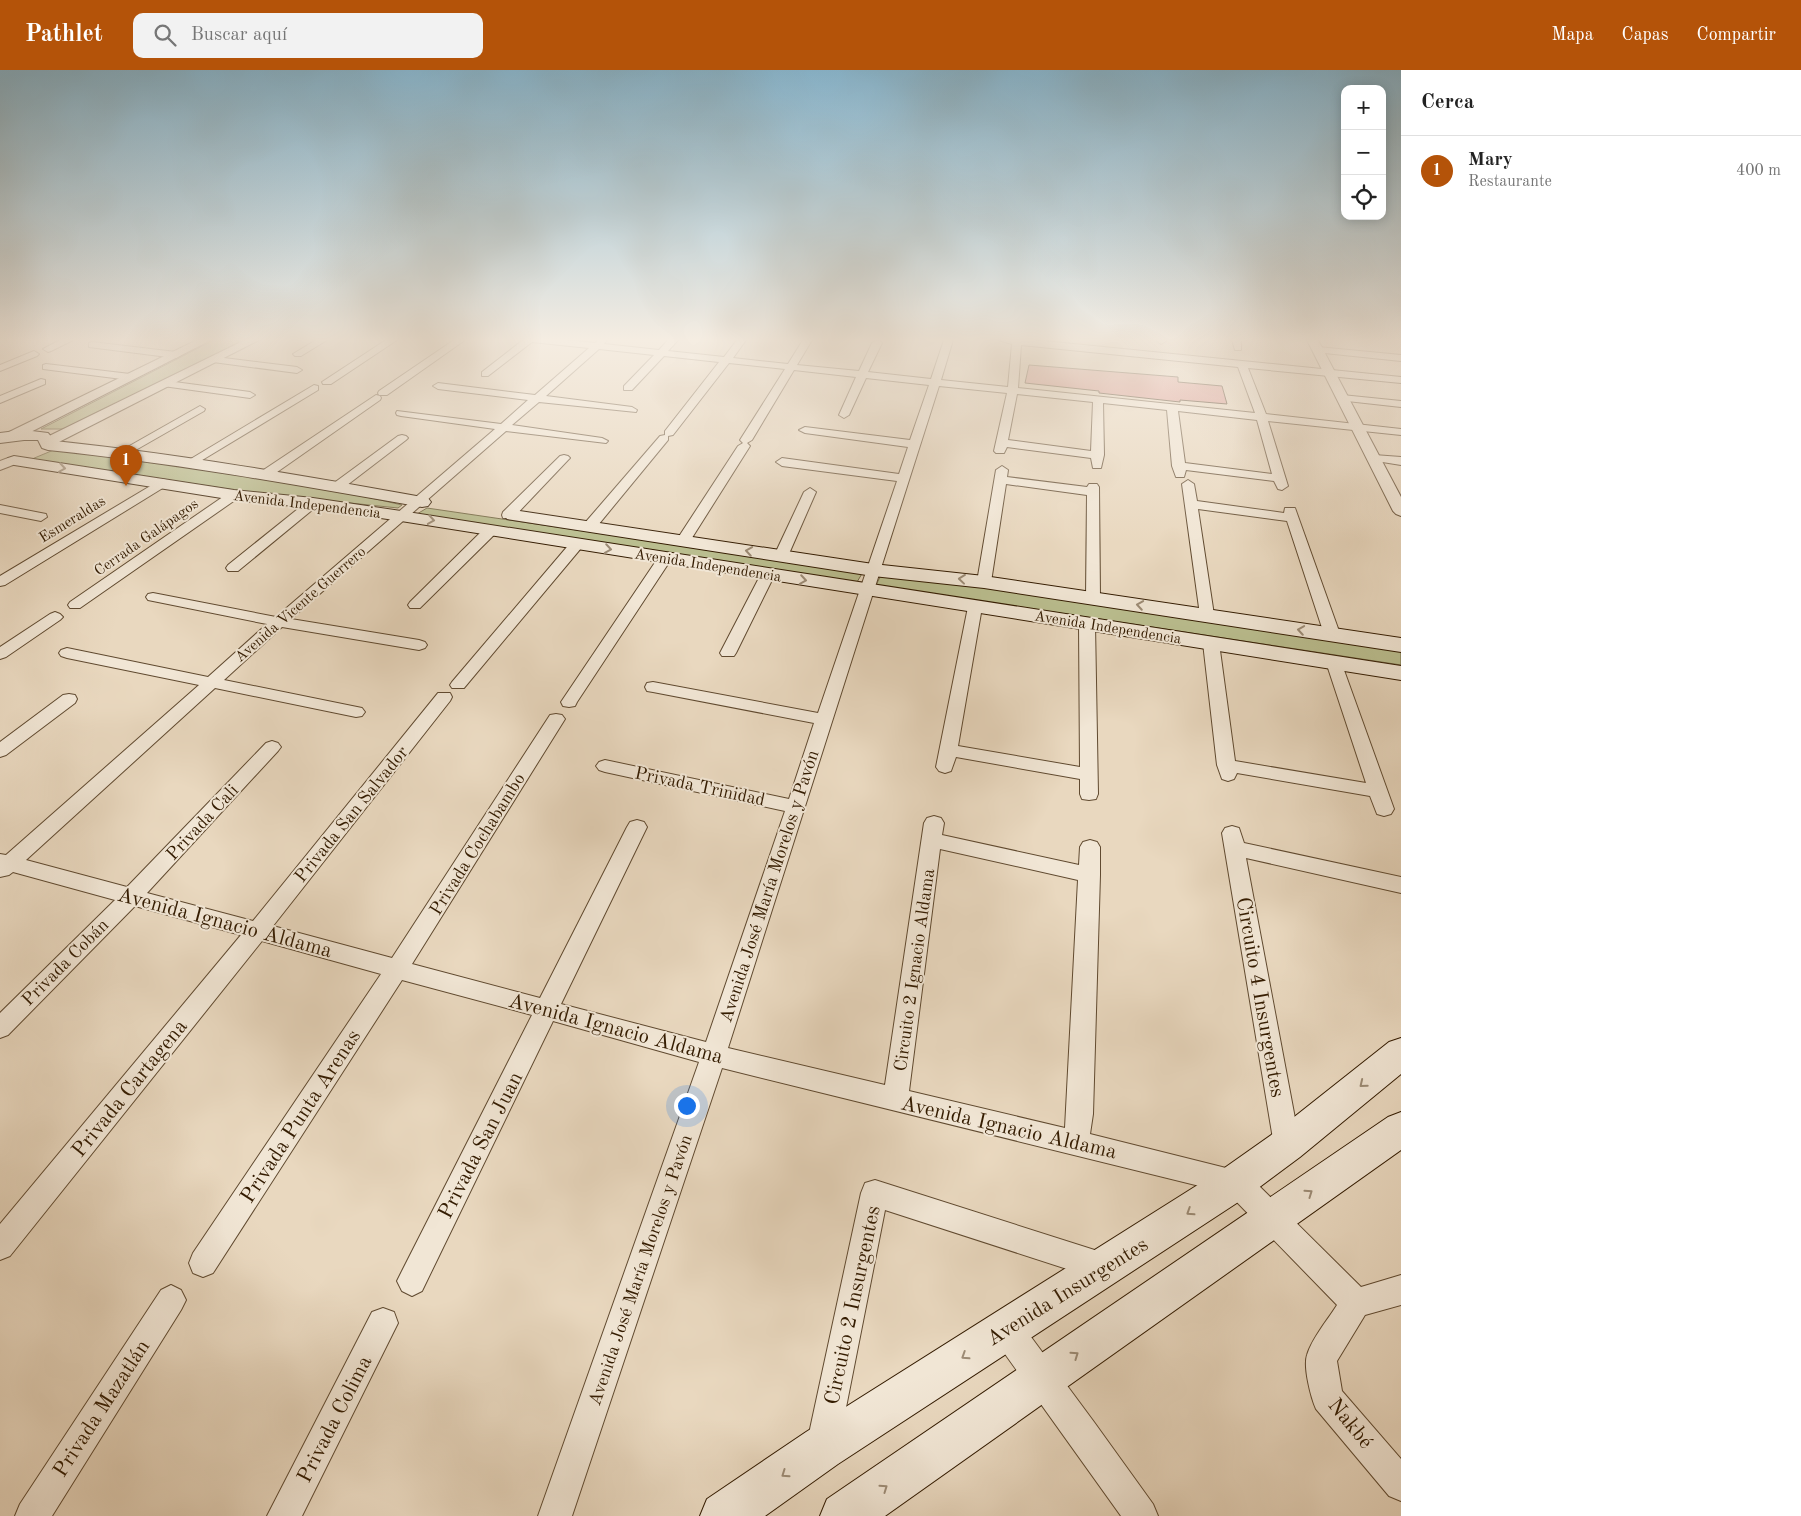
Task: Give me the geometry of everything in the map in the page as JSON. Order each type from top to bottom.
[{"type":"main road","name":"Avenida Independencia","points":[[5,437],[42,436],[48,444],[190,462],[266,474],[490,516],[589,527],[781,556],[975,607],[1401,672]]},
{"type":"main road","points":[[5,463],[36,454],[48,444]]},
{"type":"main road","name":"Avenida Independencia","points":[[5,463],[401,516],[490,516],[577,544],[768,574],[869,580],[984,582],[1401,645]]},
{"type":"main road","name":"Avenida Insurgentes","points":[[724,1516],[822,1448],[1006,1329],[1105,1268],[1236,1182],[1287,1145],[1401,1053]]},
{"type":"main road","points":[[844,1516],[1401,1129]]},
{"type":"street","points":[[5,437],[66,407]]},
{"type":"street","points":[[48,444],[120,407]]},
{"type":"street","points":[[190,462],[281,407]]},
{"type":"street","points":[[266,474],[363,407]]},
{"type":"street","name":"Avenida Vicente Guerrero","points":[[3,865],[279,622],[527,407]]},
{"type":"street","points":[[610,407],[632,410]]},
{"type":"street","points":[[589,527],[688,407]]},
{"type":"street","points":[[683,541],[767,407]]},
{"type":"street","points":[[844,415],[847,407]]},
{"type":"street","name":"Avenida José María Morelos y Pavón","points":[[555,1516],[714,1055],[869,580],[928,407]]},
{"type":"street","points":[[1009,407],[1001,447],[1097,460],[1098,407]]},
{"type":"street","points":[[1167,407],[1401,432]]},
{"type":"street","points":[[1182,475],[1280,482],[1258,407]]},
{"type":"street","points":[[1347,407],[1397,496],[1401,511]]},
{"type":"street","points":[[1172,408],[1182,475],[1191,504],[1207,616]]},
{"type":"street","points":[[122,453],[200,409]]},
{"type":"street","points":[[401,413],[602,441]]},
{"type":"street","points":[[805,430],[915,444]]},
{"type":"street","points":[[338,486],[402,438]]},
{"type":"street","points":[[415,605],[490,516],[564,458]]},
{"type":"street","points":[[1374,458],[1401,461]]},
{"type":"street","points":[[782,462],[903,478]]},
{"type":"street","points":[[984,582],[1002,475],[1093,489],[1093,598]]},
{"type":"street","name":"Esmeraldas","points":[[0,582],[162,483]]},
{"type":"street","points":[[781,556],[810,492]]},
{"type":"street","name":"Cerrada Galápagos","points":[[76,605],[234,495]]},
{"type":"street","points":[[233,568],[313,503]]},
{"type":"street","points":[[1191,504],[1291,515],[1332,634]]},
{"type":"street","points":[[0,509],[41,517]]},
{"type":"street","name":"Privada San Salvador","points":[[257,931],[451,691],[577,544]]},
{"type":"street","points":[[570,702],[665,558]]},
{"type":"street","points":[[728,653],[768,574]]},
{"type":"street","points":[[153,598],[279,622],[419,645]]},
{"type":"street","points":[[975,607],[947,759],[1089,775]]},
{"type":"street","points":[[0,654],[55,617]]},
{"type":"street","points":[[1087,624],[1089,794]]},
{"type":"street","points":[[1211,643],[1227,771],[1378,791]]},
{"type":"street","points":[[67,653],[356,712]]},
{"type":"street","points":[[1334,662],[1384,809]]},
{"type":"street","points":[[653,687],[824,720]]},
{"type":"street","points":[[0,751],[69,699]]},
{"type":"street","name":"Privada Cochabambo","points":[[397,969],[556,719]]},
{"type":"street","name":"Privada Cali","points":[[131,896],[272,747]]},
{"type":"street","name":"Privada Trinidad","points":[[605,766],[795,807]]},
{"type":"street","name":"Privada San Juan","points":[[412,1281],[548,1010],[637,827]]},
{"type":"street","name":"Circuito 2 Ignacio Aldama","points":[[895,1100],[933,831],[1090,875]]},
{"type":"street","name":"Circuito 4 Insurgentes","points":[[1287,1145],[1234,841],[1401,876]]},
{"type":"street","points":[[1076,1142],[1080,1114],[1090,847]]},
{"type":"street","name":"Avenida Ignacio Aldama","points":[[3,865],[131,896],[714,1055],[1236,1182]]},
{"type":"street","name":"Privada Cobán","points":[[0,1028],[131,896]]},
{"type":"street","name":"Privada Cartagena","points":[[0,1246],[257,931]]},
{"type":"street","name":"Privada Punta Arenas","points":[[203,1263],[397,969]]},
{"type":"street","points":[[1236,1182],[1356,1303],[1401,1290]]},
{"type":"street","name":"Circuito 2 Insurgentes","points":[[822,1448],[875,1193],[1105,1268]]},
{"type":"street","name":"Privada Mazatlán","points":[[32,1516],[171,1300]]},
{"type":"street","name":"Nakbé","points":[[1356,1303],[1321,1358],[1327,1398],[1401,1484]]},
{"type":"street","name":"Privada Colima","points":[[284,1516],[383,1322]]},
{"type":"street","points":[[1006,1329],[1141,1516]]},
{"type":"green space","points":[[83,407],[111,407],[68,429],[41,429]]},
{"type":"green space","points":[[56,449],[273,480],[359,495],[402,505],[398,508],[254,493],[32,459]]},
{"type":"green space","points":[[427,508],[863,572],[857,582],[417,514]]},
{"type":"green space","points":[[881,575],[982,586],[1401,650],[1401,665],[876,585]]},
{"type":"place","name":"Mary","points":[[126,486]]}]
